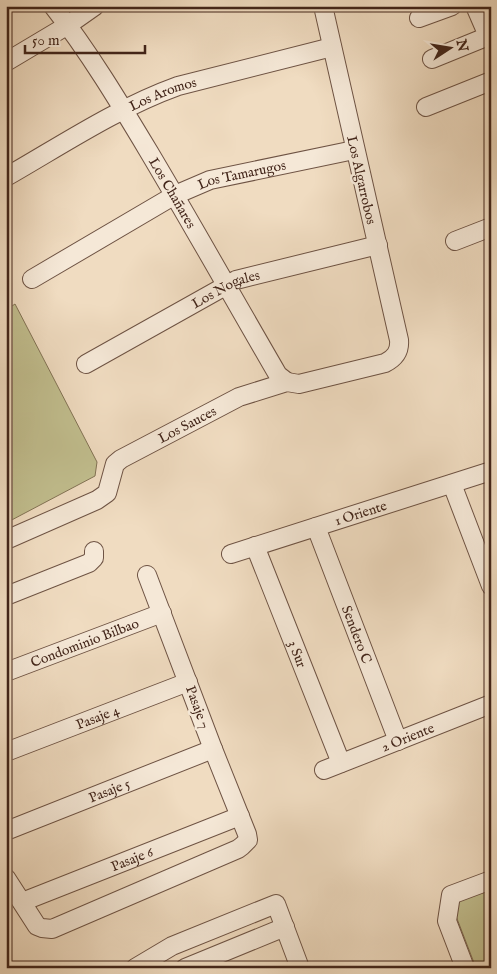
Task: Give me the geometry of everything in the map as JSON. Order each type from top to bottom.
[{"type":"street","name":"Los Chañares","points":[[54,6],[124,110],[278,375],[286,382]]},
{"type":"street","points":[[6,62],[68,25],[95,6]]},
{"type":"street","name":"Los Algarrobos","points":[[323,6],[354,150],[399,340],[396,354]]},
{"type":"street","points":[[419,18],[452,6]]},
{"type":"street","points":[[432,59],[490,36],[475,6]]},
{"type":"street","name":"Los Aromos","points":[[6,177],[124,110],[178,86],[332,47]]},
{"type":"street","points":[[426,106],[491,81]]},
{"type":"street","name":"Los Tamarugos","points":[[32,279],[175,196],[210,180],[354,150]]},
{"type":"street","points":[[455,241],[491,227]]},
{"type":"street","name":"Los Nogales","points":[[86,364],[225,284],[246,276],[378,245]]},
{"type":"street","name":"Los Sauces","points":[[6,540],[97,500],[106,493],[115,464],[121,459],[239,397],[286,382],[299,384],[385,362],[396,354]]},
{"type":"street","name":"1 Oriente","points":[[232,554],[491,471]]},
{"type":"street","points":[[452,484],[491,586]]},
{"type":"street","name":"Sendero C","points":[[316,527],[398,741]]},
{"type":"street","name":"3 Sur","points":[[255,546],[341,763]]},
{"type":"street","points":[[6,596],[89,563],[94,558],[94,551]]},
{"type":"street","name":"Pasaje 7","points":[[22,902],[38,926],[52,929],[238,849],[248,840],[147,575]]},
{"type":"street","name":"Condominio Bilbao","points":[[6,672],[162,613]]},
{"type":"street","name":"Pasaje 4","points":[[6,752],[188,682]]},
{"type":"street","name":"2 Oriente","points":[[324,770],[491,704]]},
{"type":"street","name":"Pasaje 5","points":[[6,831],[213,749]]},
{"type":"street","name":"Pasaje 6","points":[[22,902],[240,816]]},
{"type":"street","points":[[6,878],[22,902]]},
{"type":"street","points":[[464,968],[447,921],[451,895],[491,880]]},
{"type":"street","points":[[135,968],[172,946],[276,904],[300,968]]},
{"type":"street","points":[[185,968],[285,927]]},
{"type":"shaded area","points":[[15,304],[97,462],[95,476],[6,523],[6,310]]},
{"type":"shaded area","points":[[491,889],[491,968],[476,968],[456,916],[457,902]]}]
